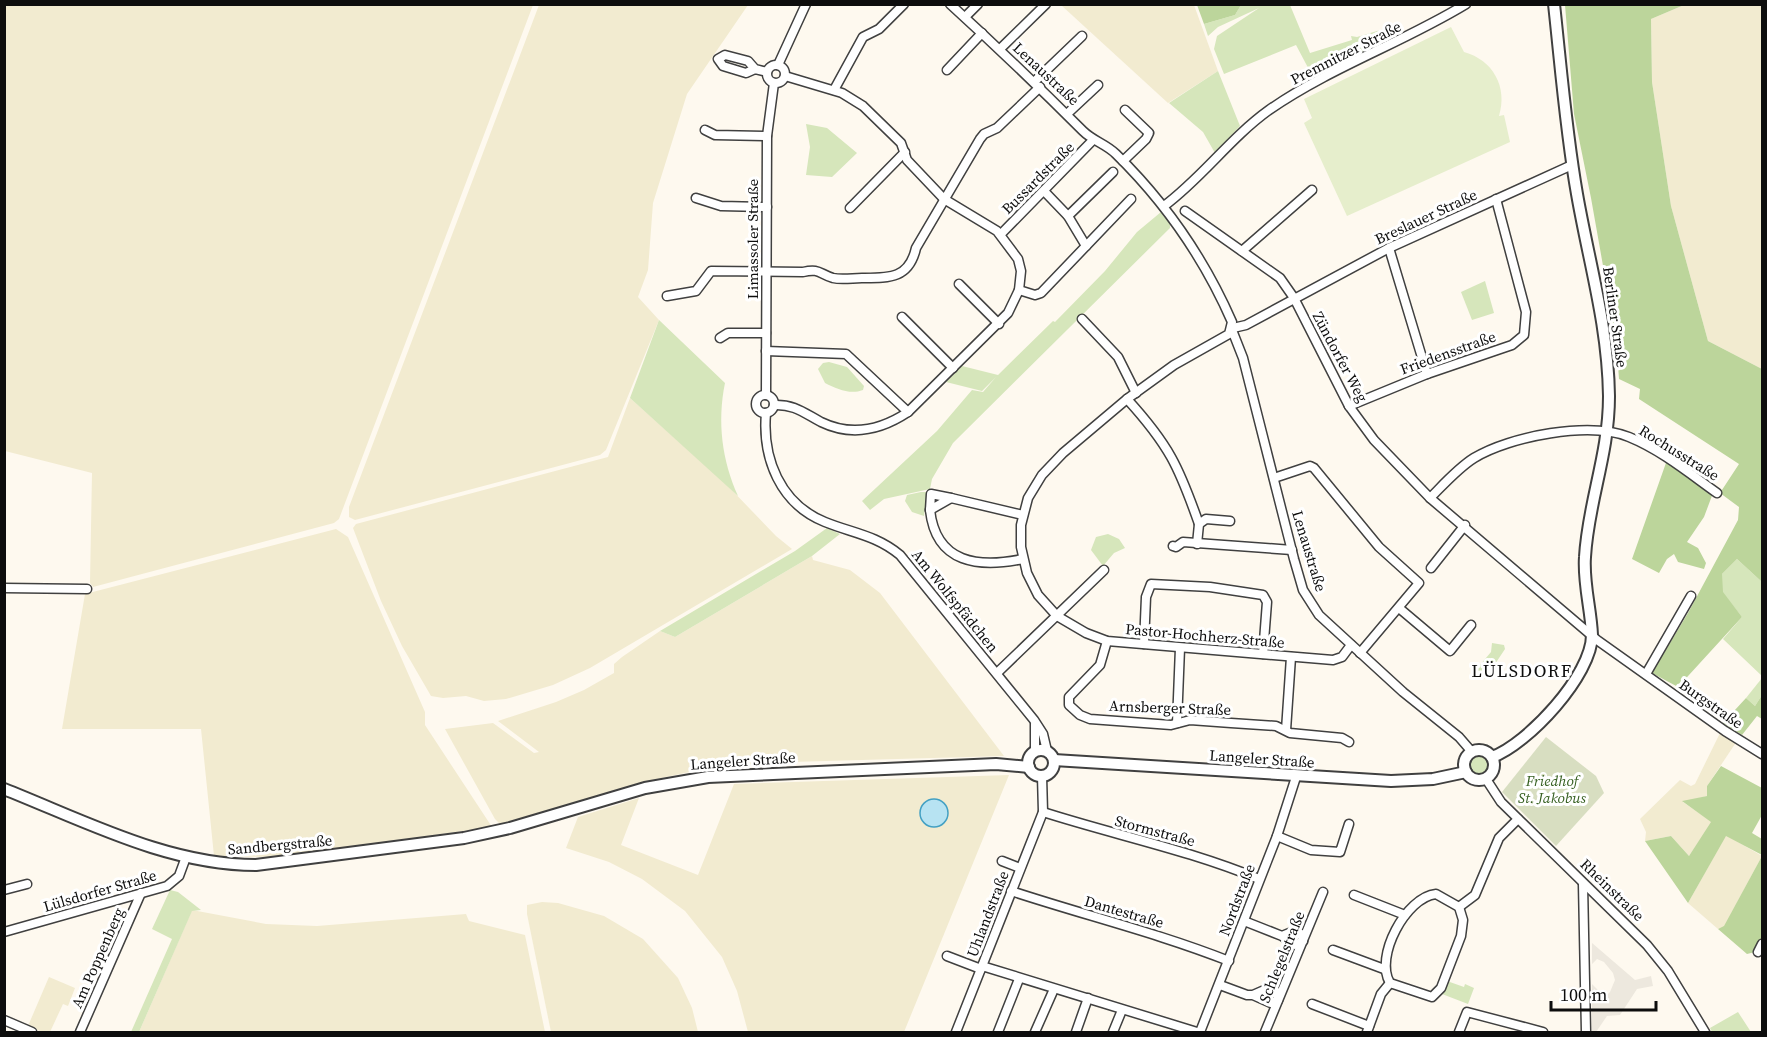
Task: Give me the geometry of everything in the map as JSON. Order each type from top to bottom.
[{"type":"street","points":[[778,65],[806,4]]},
{"type":"street","points":[[834,90],[863,37],[879,29],[904,4]]},
{"type":"street","name":"Lenaustraße","points":[[951,4],[1094,140],[1107,146],[1123,161],[1164,206],[1212,277],[1232,328],[1243,358],[1302,586],[1313,608],[1360,653],[1459,737],[1472,752]]},
{"type":"street","points":[[965,17],[978,4]]},
{"type":"street","points":[[1000,49],[1046,4]]},
{"type":"street","name":"Premnitzer Straße","points":[[1164,206],[1268,111],[1315,80],[1440,21],[1466,4]]},
{"type":"street","name":"Berliner Straße","points":[[1554,4],[1572,165],[1604,326],[1608,431],[1585,558],[1592,635]]},
{"type":"street","points":[[947,70],[982,33]]},
{"type":"street","points":[[667,296],[696,291],[711,271],[803,272],[815,269],[834,278],[898,276],[914,260],[916,248],[980,139],[984,134],[997,128],[1082,36]]},
{"type":"street","points":[[778,65],[784,69],[785,76],[781,82],[774,83],[768,79],[767,72],[771,66],[778,65]]},
{"type":"street","points":[[755,69],[767,72]]},
{"type":"street","points":[[774,405],[794,407],[822,422],[850,431],[879,428],[908,412],[999,324],[1015,302],[1020,290],[1020,266],[1001,234],[944,199],[910,164],[901,143],[869,111],[834,90],[785,76]]},
{"type":"street","name":"Limassoler Straße","points":[[766,395],[766,136],[774,83]]},
{"type":"street","points":[[1068,113],[1098,85]]},
{"type":"street","points":[[1123,161],[1149,136],[1149,132],[1125,110]]},
{"type":"street","points":[[705,130],[715,135],[766,136]]},
{"type":"street","name":"Bussardstraße","points":[[1001,234],[1094,140]]},
{"type":"street","points":[[850,208],[905,152]]},
{"type":"street","name":"Breslauer Straße","points":[[1294,298],[1389,248],[1572,165]]},
{"type":"street","points":[[1068,216],[1113,172]]},
{"type":"street","points":[[1242,251],[1312,190]]},
{"type":"street","points":[[1044,191],[1068,216],[1086,246]]},
{"type":"street","points":[[696,198],[726,207],[766,207]]},
{"type":"street","points":[[1020,290],[1035,295],[1041,292],[1131,199]]},
{"type":"street","name":"Friedensstraße","points":[[1348,406],[1427,374],[1512,345],[1524,335],[1526,312],[1497,199]]},
{"type":"street","name":"Zündorfer Weg","points":[[1185,211],[1280,278],[1294,298],[1348,406],[1374,440],[1430,498],[1465,525],[1592,635]]},
{"type":"street","points":[[1389,248],[1427,374]]},
{"type":"street","points":[[959,284],[999,324]]},
{"type":"street","name":"Pastor-Hochherz-Straße","points":[[1294,298],[1246,325],[1232,328],[1174,365],[1127,399],[1044,473],[1028,498],[1023,515],[1020,535],[1023,559],[1038,595],[1057,616],[1086,633],[1107,641],[1334,660],[1342,657],[1351,645]]},
{"type":"street","points":[[902,316],[952,368]]},
{"type":"street","points":[[1082,318],[1118,357],[1136,393]]},
{"type":"street","points":[[720,338],[728,333],[766,333]]},
{"type":"street","points":[[766,351],[846,354],[908,412]]},
{"type":"street","points":[[766,395],[772,398],[774,405],[766,413],[759,411],[756,404],[759,397],[766,395]]},
{"type":"street","points":[[1127,399],[1154,428],[1170,451],[1184,480],[1198,524],[1197,544]]},
{"type":"street","name":"Am Wolfspfädchen","points":[[766,413],[768,455],[773,470],[787,493],[806,511],[824,522],[873,537],[900,555],[1034,720],[1042,734],[1047,751]]},
{"type":"street","name":"Rochusstraße","points":[[1430,498],[1475,458],[1502,446],[1544,435],[1608,431],[1628,436],[1652,448],[1717,494]]},
{"type":"street","points":[[1274,478],[1310,466],[1314,468],[1379,547],[1419,583],[1360,653]]},
{"type":"street","points":[[1023,515],[931,494],[930,510],[936,534],[955,554],[984,564],[1023,559]]},
{"type":"street","points":[[930,510],[951,498]]},
{"type":"street","points":[[1198,524],[1206,519],[1230,521]]},
{"type":"street","points":[[1431,568],[1465,525]]},
{"type":"street","points":[[1173,546],[1176,547],[1181,542],[1292,550]]},
{"type":"street","points":[[997,674],[1104,570]]},
{"type":"street","points":[[1144,644],[1146,597],[1151,584],[1198,586],[1263,595],[1267,602],[1263,654]]},
{"type":"street","points":[[4,588],[87,590]]},
{"type":"street","points":[[1646,674],[1691,596]]},
{"type":"street","points":[[1399,608],[1450,651],[1471,626]]},
{"type":"street","points":[[1492,758],[1530,731],[1567,690],[1588,655],[1592,635]]},
{"type":"street","name":"Burgstraße","points":[[1592,635],[1725,731],[1762,754]]},
{"type":"street","name":"Arnsberger Straße","points":[[1107,641],[1100,665],[1069,697],[1072,709],[1090,719],[1177,723],[1190,720],[1275,726],[1286,730],[1342,738],[1350,742]]},
{"type":"street","points":[[1177,723],[1180,648]]},
{"type":"street","points":[[1286,730],[1291,657]]},
{"type":"street","points":[[1031,758],[1047,751],[1054,760],[1052,771],[1042,776],[1034,774],[1031,758],[1034,720]]},
{"type":"street","points":[[1481,751],[1492,758],[1494,769],[1485,779],[1477,780],[1466,772],[1465,763],[1472,752],[1481,751]]},
{"type":"street","name":"Langeler Straße","points":[[498,831],[645,788],[708,777],[996,764],[1031,758]]},
{"type":"street","name":"Langeler Straße","points":[[1054,760],[1296,777],[1391,781],[1433,779],[1466,772]]},
{"type":"street","name":"Uhlandstraße","points":[[956,1032],[1043,812],[1042,776]]},
{"type":"street","name":"Nordstraße","points":[[1198,1032],[1220,984],[1296,777]]},
{"type":"street","name":"Rheinstraße","points":[[1485,779],[1496,796],[1518,819],[1647,945],[1695,1012],[1705,1032]]},
{"type":"street","name":"Sandbergstraße","points":[[4,789],[137,841],[210,863],[256,865],[464,838],[498,831]]},
{"type":"street","name":"Stormstraße","points":[[1043,812],[1122,837],[1152,842],[1259,879]]},
{"type":"street","points":[[1459,907],[1474,895],[1499,838],[1518,819]]},
{"type":"street","points":[[1276,836],[1311,850],[1340,852],[1349,824]]},
{"type":"street","name":"Lülsdorfer Straße","points":[[4,932],[174,882],[186,857]]},
{"type":"street","name":"Uhlandstraße","points":[[1002,861],[1020,868]]},
{"type":"street","name":"Lülsdorfer Straße","points":[[4,890],[27,884]]},
{"type":"street","points":[[1583,884],[1586,1032]]},
{"type":"street","name":"Dantestraße","points":[[1011,891],[1120,927],[1179,942],[1228,961]]},
{"type":"street","name":"Schlegelstraße","points":[[1265,1032],[1323,892]]},
{"type":"street","name":"Am Poppenberg","points":[[80,1032],[141,893]]},
{"type":"street","points":[[1354,895],[1405,915]]},
{"type":"street","points":[[1427,895],[1444,897],[1459,907],[1463,920],[1461,936],[1437,994],[1426,996],[1390,983],[1384,969],[1393,938],[1405,915],[1418,899],[1427,895]]},
{"type":"street","points":[[1244,921],[1282,936],[1294,931],[1301,934],[1303,941]]},
{"type":"street","points":[[1332,950],[1384,969]]},
{"type":"street","name":"Uhlandstraße","points":[[947,956],[982,968]]},
{"type":"street","points":[[982,968],[1014,975],[1019,979],[1198,1032]]},
{"type":"street","points":[[998,1032],[1019,979]]},
{"type":"street","points":[[1312,1004],[1368,1029],[1381,994],[1390,983]]},
{"type":"street","points":[[1220,984],[1247,995],[1269,988],[1277,992],[1278,1000],[1271,1003],[1253,994]]},
{"type":"street","points":[[1035,1032],[1054,989]]},
{"type":"street","points":[[1076,1032],[1088,998]]},
{"type":"street","points":[[1113,1032],[1122,1010]]},
{"type":"street","points":[[1459,1032],[1467,1012],[1543,1032]]},
{"type":"street","points":[[4,1020],[32,1032]]},
{"type":"shaded area","points":[[5,4],[533,5],[339,519],[334,523],[93,587],[90,583],[92,473],[5,451]]},
{"type":"shaded area","points":[[539,5],[748,5],[687,94],[653,203],[648,270],[638,297],[659,320],[606,450],[600,455],[355,520],[349,517],[349,507]]},
{"type":"shaded area","points":[[1061,5],[1194,5],[1218,71],[1168,103]]},
{"type":"shaded area","points":[[1684,5],[1762,5],[1762,369],[1708,341],[1671,206],[1652,82],[1651,19]]},
{"type":"shaded area","points":[[630,398],[726,484],[776,536],[792,549],[590,668],[553,685],[506,699],[484,701],[466,696],[443,698],[431,696],[402,646],[381,601],[353,528],[356,524],[608,457]]},
{"type":"shaded area","points":[[336,529],[348,537],[425,712],[425,725],[492,827],[277,857],[214,856],[201,729],[62,729],[85,594]]},
{"type":"shaded area","points":[[812,556],[813,560],[850,570],[880,593],[1004,756],[791,762],[694,771],[643,782],[500,824],[495,819],[445,729],[493,723],[534,753],[539,752],[498,721],[584,690],[614,673],[614,664],[660,631],[675,637]]},
{"type":"shaded area","points":[[1721,731],[1737,741],[1707,786],[1707,796],[1683,802],[1712,822],[1689,856],[1671,836],[1645,841],[1646,832],[1640,819],[1680,780],[1691,786],[1695,784]]},
{"type":"shaded area","points":[[1009,775],[904,1032],[748,1032],[737,991],[722,957],[685,911],[642,879],[609,862],[566,848],[578,817],[639,798],[621,845],[698,875],[734,784]]},
{"type":"shaded area","points":[[1726,835],[1762,856],[1724,927],[1718,929],[1688,903]]},
{"type":"shaded area","points":[[542,902],[558,903],[604,916],[643,939],[678,978],[692,1008],[698,1032],[551,1032],[527,914],[527,905]]},
{"type":"shaded area","points":[[192,910],[266,924],[317,926],[466,914],[469,921],[525,935],[545,1032],[139,1032]]},
{"type":"shaded area","points":[[1592,943],[1635,980],[1651,976],[1653,986],[1637,989],[1620,1015],[1607,1016],[1596,1032],[1592,1032],[1592,984],[1605,997],[1615,980],[1613,973],[1604,962],[1597,959],[1592,964]]},
{"type":"shaded area","points":[[49,977],[75,988],[68,1006],[63,1004],[50,1032],[42,1032],[28,1026]]},
{"type":"green space","points":[[1197,4],[1241,5],[1235,15],[1204,24]]},
{"type":"green space","points":[[1241,5],[1290,5],[1310,53],[1352,40],[1351,36],[1357,37],[1397,25],[1403,35],[1314,79],[1296,45],[1224,74],[1214,49],[1217,36],[1259,8],[1218,27],[1208,36],[1204,24],[1235,15]]},
{"type":"green space","points":[[1565,5],[1684,5],[1651,19],[1652,82],[1671,206],[1708,341],[1762,369],[1762,582],[1737,559],[1722,574],[1723,592],[1742,617],[1678,687],[1652,673],[1688,613],[1738,520],[1739,507],[1720,493],[1739,464],[1639,399],[1640,389],[1619,379],[1616,339],[1574,114]]},
{"type":"green space","points":[[1451,27],[1464,52],[1483,61],[1496,76],[1501,95],[1499,116],[1504,115],[1510,142],[1347,216],[1304,123],[1312,118],[1304,99]]},
{"type":"green space","points":[[1218,71],[1240,126],[1215,153],[1203,132],[1169,103]]},
{"type":"green space","points":[[806,124],[827,128],[857,153],[832,177],[806,175],[810,147]]},
{"type":"green space","points":[[1161,212],[1170,223],[1170,228],[953,443],[932,479],[930,489],[884,499],[870,510],[862,501],[937,431],[972,390],[983,392],[996,377],[982,391],[946,382],[962,366],[998,375],[1105,271],[1137,232]]},
{"type":"green space","points":[[1485,281],[1494,313],[1472,320],[1461,292]]},
{"type":"green space","points":[[659,320],[725,383],[721,412],[722,441],[728,469],[738,496],[630,398]]},
{"type":"green space","points":[[829,362],[847,367],[864,386],[863,390],[848,392],[825,383],[818,369],[823,363]]},
{"type":"green space","points":[[1667,460],[1713,493],[1704,517],[1687,542],[1698,548],[1706,563],[1704,569],[1678,562],[1674,554],[1667,559],[1659,573],[1632,559]]},
{"type":"green space","points":[[927,492],[924,516],[912,512],[905,501],[907,495]]},
{"type":"green space","points":[[827,528],[840,534],[812,556],[675,637],[660,631],[795,551]]},
{"type":"green space","points":[[1108,534],[1119,539],[1125,548],[1114,553],[1103,566],[1091,550],[1096,537]]},
{"type":"green space","points":[[1737,559],[1762,582],[1762,676],[1723,639],[1742,617],[1722,592],[1722,574]]},
{"type":"green space","points":[[1492,643],[1504,645],[1505,649],[1485,679],[1475,671],[1491,652]]},
{"type":"green space","points":[[1762,678],[1762,695],[1755,706],[1746,698]]},
{"type":"green space","points":[[1762,695],[1762,719],[1757,716],[1742,735],[1723,723],[1746,698],[1755,706]]},
{"type":"green space","name":"Friedhof St. Jakobus","points":[[1546,737],[1596,776],[1604,793],[1556,846],[1502,792]]},
{"type":"green space","points":[[1479,756],[1485,759],[1488,765],[1485,771],[1479,774],[1473,771],[1470,765],[1473,759]]},
{"type":"green space","points":[[1721,766],[1762,788],[1762,815],[1752,833],[1762,839],[1762,855],[1726,836],[1688,903],[1645,841],[1671,836],[1689,856],[1711,822],[1682,801],[1707,796],[1707,786]]},
{"type":"green space","points":[[1762,856],[1762,938],[1755,952],[1747,954],[1718,929],[1724,926]]},
{"type":"green space","points":[[170,890],[178,892],[201,910],[192,911],[139,1032],[131,1032],[172,939],[152,929]]},
{"type":"green space","points":[[1447,981],[1474,988],[1468,1004],[1442,994]]},
{"type":"green space","points":[[1738,1012],[1751,1032],[1712,1032],[1710,1028]]},
{"type":"water","points":[[934,799],[944,803],[948,813],[944,823],[934,827],[924,823],[920,813],[924,803]]},
{"type":"district","name":"LÜLSDORF","points":[[1522,671]]}]
